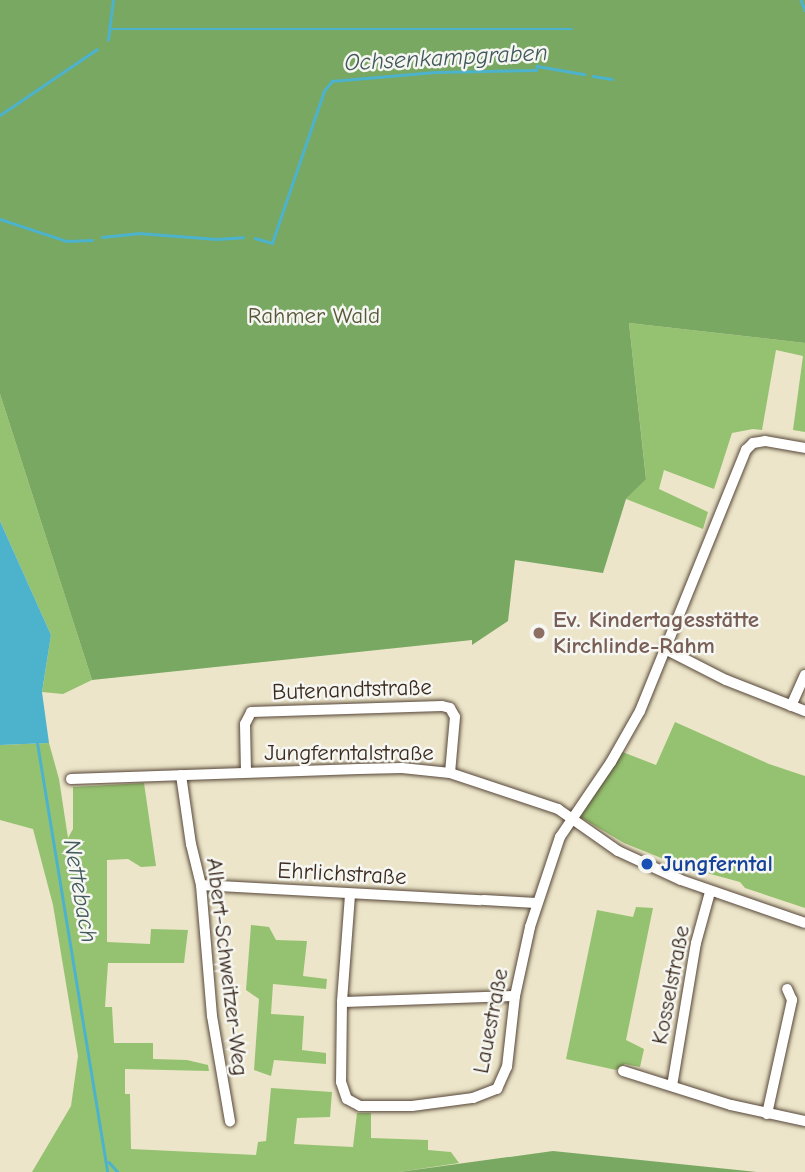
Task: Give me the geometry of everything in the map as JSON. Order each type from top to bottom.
[{"type":"street","name":"Lauestraße","points":[[350,895],[342,1002],[343,1092],[360,1106],[400,1107],[473,1098],[497,1089],[506,1067],[515,996],[536,903],[560,837],[640,711],[746,450],[753,443],[765,441],[805,448]]},
{"type":"street","points":[[667,650],[726,680],[805,711]]},
{"type":"street","points":[[791,706],[805,675]]},
{"type":"street","name":"Butenandtstraße","points":[[246,772],[246,724],[251,712],[442,706],[450,708],[455,717],[450,772]]},
{"type":"street","name":"Jungferntalstraße","points":[[71,779],[402,768],[450,772],[558,809],[624,854],[710,892],[805,923]]},
{"type":"street","name":"Albert-Schweitzer-Weg","points":[[181,775],[201,885],[212,1016],[230,1121]]},
{"type":"street","name":"Ehrlichstraße","points":[[201,885],[536,903]]},
{"type":"street","name":"Kosselstraße","points":[[673,1086],[696,943],[710,892]]},
{"type":"street","points":[[767,1114],[792,1000],[787,989]]},
{"type":"street","points":[[342,1002],[515,996]]},
{"type":"street","points":[[623,1072],[767,1114],[805,1121]]},
{"type":"green space","name":"Rahmer Wald","points":[[0,0],[805,0],[805,343],[629,323],[646,479],[626,499],[603,573],[515,560],[508,621],[472,645],[472,640],[92,680],[0,394]]},
{"type":"green space","points":[[629,323],[805,343],[805,432],[793,430],[803,356],[776,350],[762,430],[732,433],[714,489],[664,470],[659,489],[708,512],[703,529],[626,499],[646,478]]},
{"type":"green space","points":[[0,394],[92,680],[63,694],[42,692],[51,635],[0,521]]},
{"type":"green space","points":[[675,722],[769,764],[805,776],[805,908],[745,888],[740,882],[681,866],[624,843],[580,817],[620,751],[656,765]]},
{"type":"green space","points":[[49,743],[59,779],[68,838],[73,829],[73,787],[144,783],[156,866],[141,867],[128,859],[107,860],[107,942],[150,944],[151,929],[188,930],[184,963],[108,963],[105,1007],[112,1007],[114,1043],[153,1043],[153,1059],[187,1060],[208,1065],[209,1071],[125,1069],[125,1094],[130,1094],[131,1149],[256,1155],[258,1142],[266,1141],[271,1088],[332,1092],[330,1117],[297,1118],[294,1144],[353,1147],[357,1113],[371,1113],[371,1138],[428,1140],[428,1150],[451,1152],[459,1163],[399,1172],[32,1172],[71,1106],[78,1056],[53,905],[33,829],[0,820],[0,745]]},
{"type":"green space","points":[[636,907],[653,908],[626,1040],[644,1049],[640,1067],[625,1064],[616,1070],[566,1059],[597,910],[633,917]]},
{"type":"green space","points":[[251,925],[269,927],[276,940],[307,941],[303,976],[327,979],[326,989],[273,984],[271,1014],[304,1016],[302,1050],[326,1053],[326,1064],[274,1060],[271,1076],[254,1070],[259,999],[246,990]]},
{"type":"green space","points":[[553,1151],[757,1172],[399,1172]]},
{"type":"water","points":[[0,521],[51,635],[42,692],[49,743],[0,745]]},
{"type":"waterway","points":[[108,40],[113,0]]},
{"type":"waterway","points":[[801,0],[805,10]]},
{"type":"waterway","points":[[111,29],[572,29]]},
{"type":"waterway","points":[[0,115],[97,49]]},
{"type":"waterway","name":"Ochsenkampgraben","points":[[255,238],[272,243],[324,91],[332,81],[435,72],[536,70],[537,66],[584,74]]},
{"type":"waterway","name":"Ochsenkampgraben","points":[[593,76],[612,79]]},
{"type":"waterway","name":"Ochsenkampgraben","points":[[0,219],[67,241],[92,240]]},
{"type":"waterway","name":"Ochsenkampgraben","points":[[102,237],[138,233],[217,239],[243,237]]},
{"type":"waterway","name":"Nettebach","points":[[37,740],[108,1172]]},
{"type":"waterway","points":[[109,1162],[118,1172]]},
{"type":"place","name":"Ev. Kindertagesstätte Kirchlinde-Rahm","points":[[539,633]]},
{"type":"place","name":"Jungferntal","points":[[647,864]]}]
